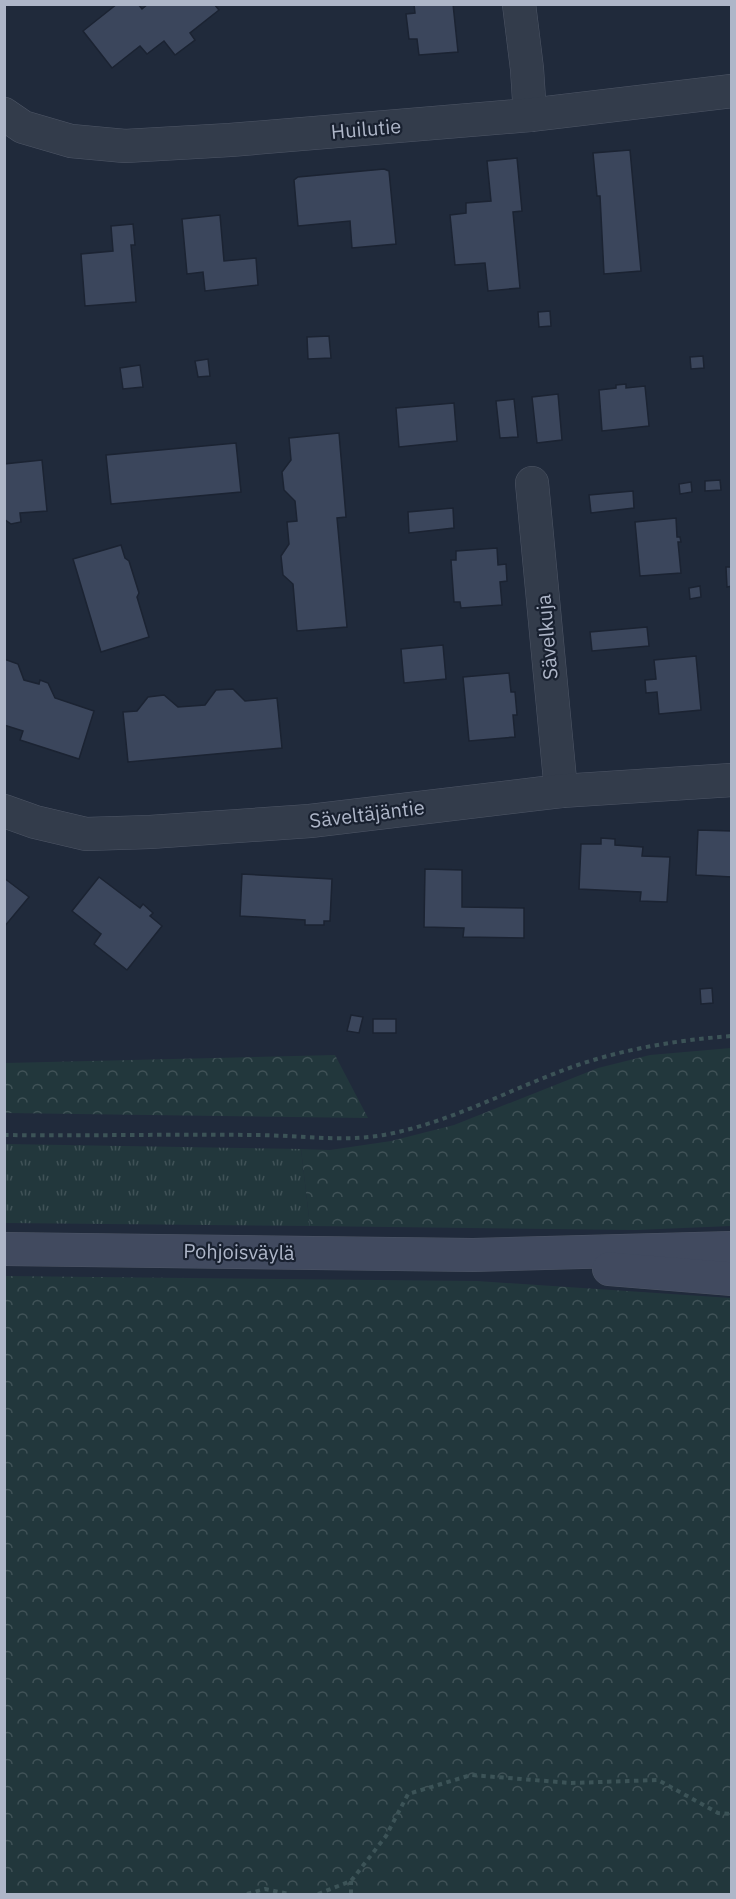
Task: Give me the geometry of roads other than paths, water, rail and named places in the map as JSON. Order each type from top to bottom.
[{"type":"main road","name":"Pohjoisväylä","points":[[4,1249],[473,1255],[732,1248]]},
{"type":"main road","name":"Pohjoisväylä","points":[[473,1255],[732,1280]]},
{"type":"street","points":[[519,4],[530,115]]},
{"type":"street","name":"Huilutie","points":[[4,114],[23,127],[71,141],[125,146],[230,140],[530,115],[732,91]]},
{"type":"street","name":"Sävelkuja","points":[[532,483],[561,791]]},
{"type":"street","name":"Säveltäjäntie","points":[[4,811],[35,822],[86,834],[150,832],[310,821],[561,791],[732,780]]}]
